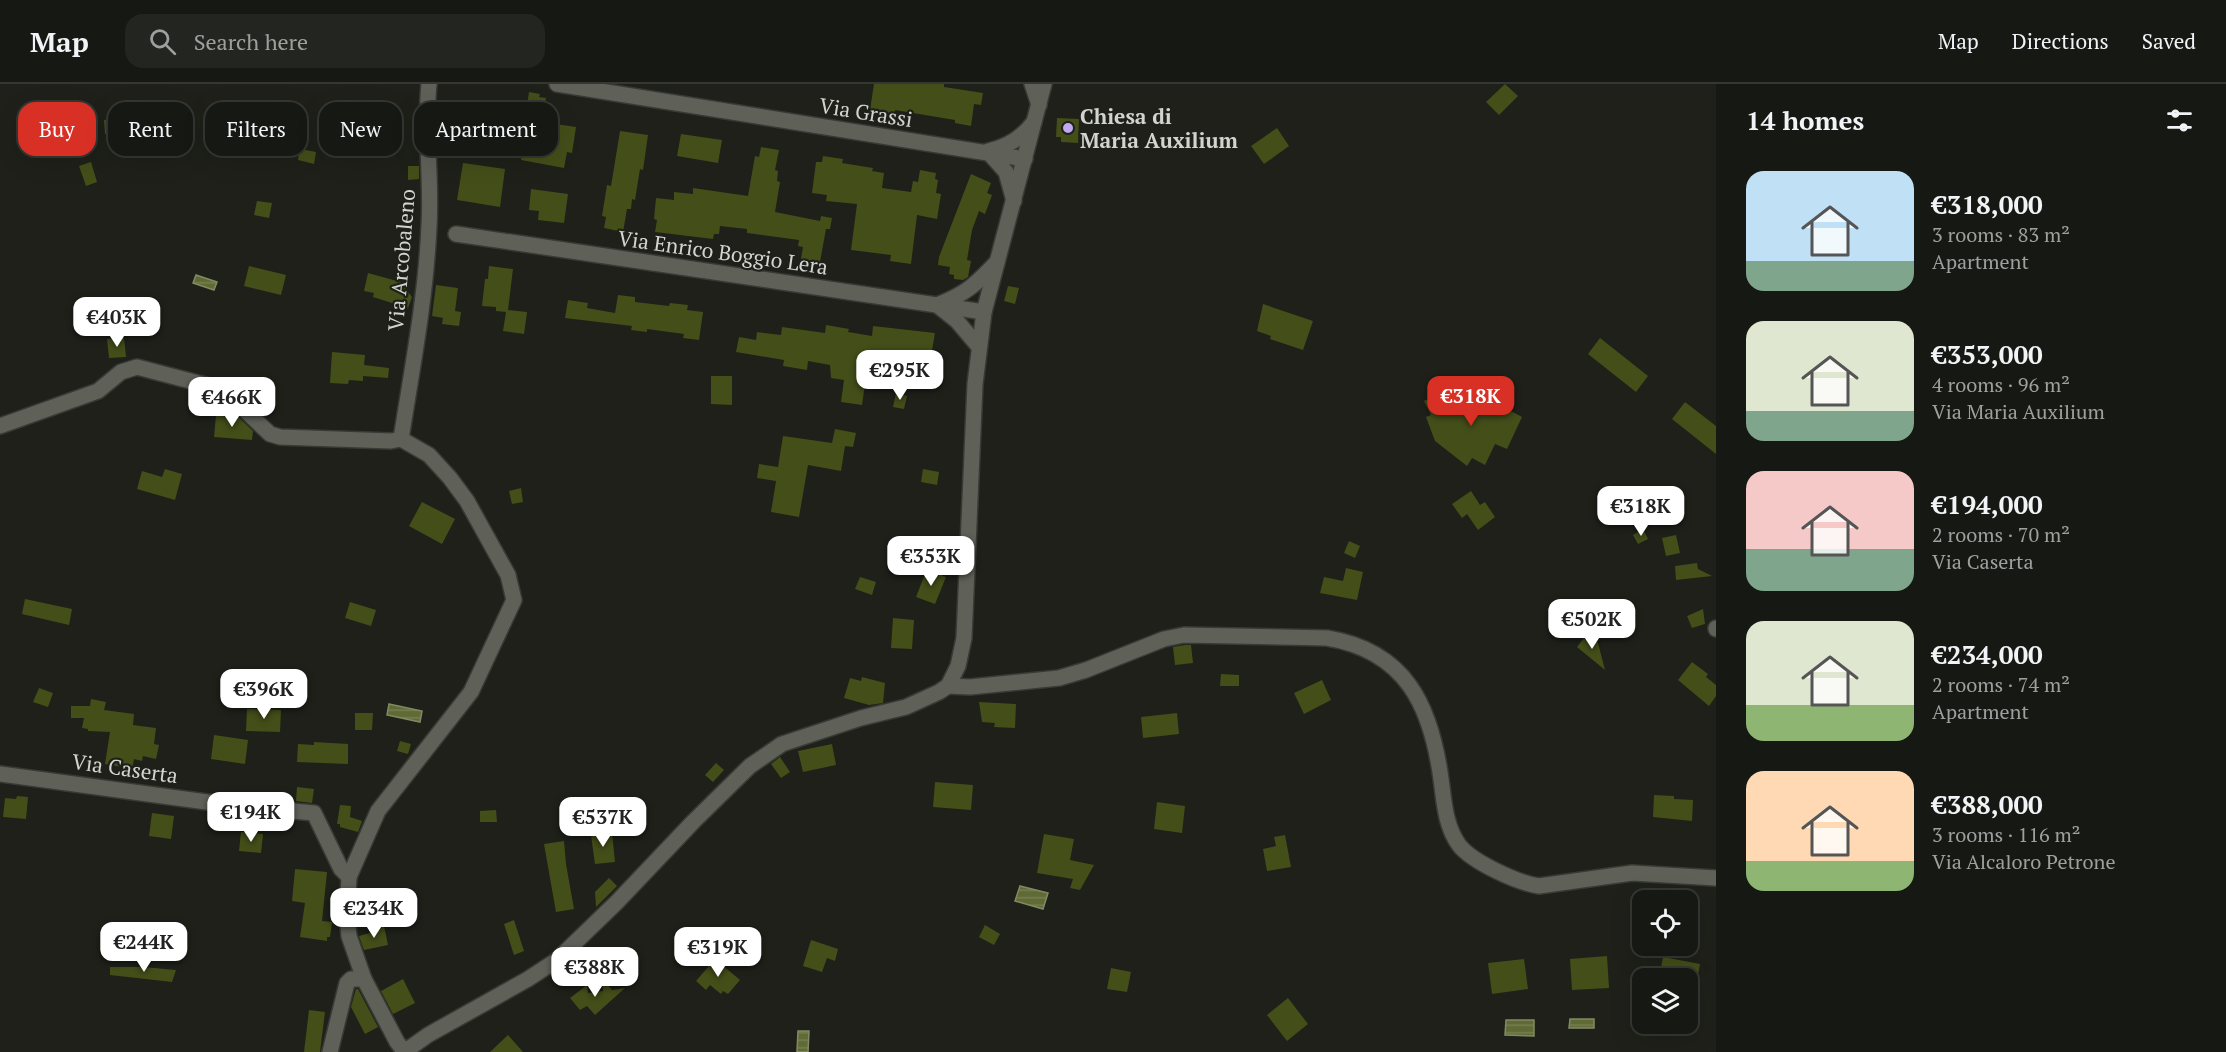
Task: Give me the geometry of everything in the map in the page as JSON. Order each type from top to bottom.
[{"type":"street","name":"Via Arcobaleno","points":[[402,439],[419,322],[429,226],[426,111],[429,84]]},
{"type":"street","name":"Via Grassi","points":[[557,84],[1025,159]]},
{"type":"street","points":[[1032,84],[1039,105]]},
{"type":"street","points":[[0,426],[98,391],[121,372],[137,367],[217,388],[231,397],[270,434],[280,437],[390,441],[402,439],[429,454],[467,501],[508,575],[514,600],[471,692],[378,811],[350,877],[347,916],[349,936],[364,979],[404,1052],[428,1035],[528,979],[557,960],[750,766],[782,744],[861,718],[906,707],[948,686],[958,666],[964,639],[975,384],[984,312],[1044,84]]},
{"type":"street","points":[[1014,201],[1006,172],[986,153],[1024,135],[1034,122]]},
{"type":"street","name":"Via Enrico Boggio Lera","points":[[456,234],[984,312]]},
{"type":"street","points":[[980,347],[957,321],[937,305],[960,296],[975,285],[997,262]]},
{"type":"street","points":[[948,686],[970,687],[1059,678],[1086,670],[1164,639],[1184,635],[1316,638],[1346,641],[1387,662],[1399,671],[1411,686],[1434,739],[1451,830],[1459,845],[1472,856],[1526,884],[1539,886],[1632,873],[1716,878]]},
{"type":"street","name":"Via Caserta","points":[[0,774],[229,805],[314,813],[341,869],[350,877]]},
{"type":"street","points":[[330,1052],[347,983],[351,979],[364,979]]},
{"type":"shaded area","points":[[196,275],[217,282],[214,290],[193,283]]},
{"type":"shaded area","points":[[389,704],[422,711],[420,722],[387,715]]},
{"type":"shaded area","points":[[1020,886],[1048,893],[1043,909],[1015,901]]},
{"type":"shaded area","points":[[1570,1019],[1594,1019],[1594,1028],[1569,1028]]},
{"type":"shaded area","points":[[1506,1020],[1534,1020],[1534,1036],[1505,1035]]},
{"type":"shaded area","points":[[798,1031],[809,1031],[808,1052],[797,1052]]},
{"type":"building","points":[[874,84],[944,84],[944,87],[983,93],[981,105],[974,104],[971,126],[955,123],[955,120],[895,110],[895,114],[870,110]]},
{"type":"building","points":[[1505,84],[1518,96],[1499,115],[1486,102]]},
{"type":"building","points":[[529,92],[546,98],[545,102],[527,102]]},
{"type":"building","name":"Chiesa di Maria Auxilium","points":[[1057,118],[1079,119],[1078,143],[1061,142],[1061,137],[1056,137]]},
{"type":"building","points":[[108,119],[108,134],[105,134],[104,120]]},
{"type":"building","points":[[558,124],[576,127],[572,153],[567,152],[564,168],[521,160],[522,156],[558,156]]},
{"type":"building","points":[[1277,128],[1289,146],[1264,164],[1251,146]]},
{"type":"building","points":[[620,131],[648,135],[643,170],[640,169],[635,200],[632,199],[631,209],[627,209],[623,232],[604,228],[606,217],[602,216],[607,185],[611,186]]},
{"type":"building","points":[[681,134],[722,140],[718,163],[677,156]]},
{"type":"building","points":[[761,147],[779,150],[775,170],[778,171],[777,181],[780,182],[775,212],[820,221],[821,216],[832,218],[830,229],[826,229],[820,262],[801,259],[803,247],[798,246],[799,240],[747,233],[747,229],[720,226],[719,234],[714,234],[713,239],[655,232],[656,198],[674,200],[674,192],[693,194],[693,188],[748,196],[755,156],[759,157]]},
{"type":"building","points":[[307,150],[316,152],[314,164],[298,160],[299,156],[307,156]]},
{"type":"building","points":[[823,156],[843,159],[842,163],[873,168],[872,171],[884,173],[882,188],[911,192],[913,181],[918,182],[920,170],[936,173],[935,179],[938,180],[936,193],[941,194],[937,219],[917,215],[911,264],[890,261],[891,255],[851,250],[857,204],[826,201],[827,195],[812,193],[816,162],[822,162]]},
{"type":"building","points":[[91,162],[97,182],[86,186],[79,166]]},
{"type":"building","points":[[463,163],[505,169],[500,207],[457,200]]},
{"type":"building","points":[[408,166],[419,166],[419,179],[408,180]]},
{"type":"building","points":[[971,174],[991,183],[987,193],[992,195],[985,214],[979,211],[972,230],[967,260],[971,261],[968,277],[963,280],[954,279],[954,275],[949,274],[950,267],[938,265],[939,257]]},
{"type":"building","points":[[531,189],[568,194],[564,223],[538,220],[539,211],[529,210]]},
{"type":"building","points":[[257,201],[272,203],[269,218],[254,215]]},
{"type":"building","points":[[249,266],[286,275],[281,295],[244,286]]},
{"type":"building","points":[[489,266],[513,269],[508,310],[527,312],[524,334],[503,331],[506,312],[496,311],[496,307],[482,306]]},
{"type":"building","points":[[368,273],[408,284],[405,288],[412,297],[408,308],[373,297],[374,293],[364,291]]},
{"type":"building","points":[[436,285],[458,288],[455,311],[461,312],[459,326],[442,324],[443,318],[432,316]]},
{"type":"building","points":[[1008,286],[1019,288],[1015,304],[1004,301]]},
{"type":"building","points":[[618,295],[635,297],[635,302],[669,306],[670,303],[688,305],[687,310],[703,312],[699,340],[683,338],[684,334],[647,329],[647,332],[631,330],[632,326],[565,318],[568,300],[588,303],[587,308],[615,313]]},
{"type":"building","points":[[1263,304],[1313,321],[1303,350],[1270,339],[1271,336],[1257,331]]},
{"type":"building","points":[[99,306],[115,307],[116,321],[100,322]]},
{"type":"building","points":[[826,325],[872,336],[873,326],[935,333],[931,356],[922,355],[922,359],[893,354],[888,380],[866,377],[862,405],[841,402],[844,380],[831,378],[830,365],[808,361],[807,370],[783,366],[784,360],[736,352],[739,337],[756,340],[757,332],[781,335],[782,327],[825,333]]},
{"type":"building","points":[[124,338],[126,357],[109,358],[107,339]]},
{"type":"building","points":[[1600,338],[1648,376],[1636,392],[1588,354]]},
{"type":"building","points":[[332,352],[365,355],[364,365],[389,368],[388,378],[363,376],[363,381],[349,380],[348,384],[330,383]]},
{"type":"building","points":[[711,376],[732,376],[732,405],[711,404]]},
{"type":"building","points":[[896,393],[907,396],[904,409],[893,407]]},
{"type":"building","points":[[1441,393],[1447,401],[1456,397],[1465,414],[1483,396],[1522,417],[1507,449],[1495,444],[1485,465],[1472,458],[1467,466],[1435,441],[1426,417],[1431,415],[1424,401]]},
{"type":"building","points":[[1685,402],[1716,426],[1716,454],[1672,419]]},
{"type":"building","points":[[231,410],[253,431],[252,440],[214,437],[216,415],[230,417]]},
{"type":"building","points":[[835,429],[856,433],[853,447],[845,446],[841,471],[808,465],[799,517],[771,512],[776,481],[757,478],[759,464],[778,467],[783,436],[832,443]]},
{"type":"building","points":[[165,469],[182,474],[175,500],[137,489],[142,471],[162,477]]},
{"type":"building","points":[[923,469],[939,472],[937,485],[921,482]]},
{"type":"building","points":[[521,488],[523,502],[512,504],[509,491]]},
{"type":"building","points":[[1471,491],[1480,505],[1485,502],[1495,517],[1478,530],[1467,514],[1462,518],[1452,504]]},
{"type":"building","points":[[422,502],[455,519],[442,544],[409,526]]},
{"type":"building","points":[[1643,529],[1648,539],[1638,544],[1633,535]]},
{"type":"building","points":[[1676,535],[1680,553],[1666,556],[1662,538]]},
{"type":"building","points":[[1349,541],[1360,546],[1355,558],[1344,553]]},
{"type":"building","points":[[1697,563],[1698,569],[1712,576],[1676,580],[1675,566]]},
{"type":"building","points":[[1346,568],[1363,572],[1357,600],[1320,593],[1324,577],[1343,581]]},
{"type":"building","points":[[927,569],[946,577],[935,604],[916,597]]},
{"type":"building","points":[[860,577],[876,582],[872,595],[855,589]]},
{"type":"building","points":[[25,599],[72,609],[69,625],[22,614]]},
{"type":"building","points":[[350,602],[376,610],[371,626],[345,618]]},
{"type":"building","points":[[1703,609],[1705,624],[1692,628],[1687,616]]},
{"type":"building","points":[[893,618],[914,620],[912,649],[891,648]]},
{"type":"building","points":[[1587,634],[1598,643],[1605,670],[1577,647]]},
{"type":"building","points":[[1191,645],[1193,663],[1175,665],[1173,647]]},
{"type":"building","points":[[1692,662],[1708,674],[1706,677],[1716,685],[1716,696],[1709,706],[1678,680]]},
{"type":"building","points":[[1221,674],[1239,675],[1239,686],[1220,686]]},
{"type":"building","points":[[862,677],[885,683],[883,703],[869,705],[844,698],[850,678],[861,681]]},
{"type":"building","points":[[1322,680],[1331,700],[1304,714],[1294,693]]},
{"type":"building","points":[[39,688],[53,693],[48,707],[33,702]]},
{"type":"building","points":[[91,699],[106,702],[104,710],[134,714],[133,725],[156,728],[154,744],[159,745],[156,759],[143,756],[142,761],[134,759],[132,769],[105,764],[110,732],[88,731],[82,728],[84,718],[71,718],[71,706],[90,706]]},
{"type":"building","points":[[979,702],[1016,704],[1015,728],[994,727],[995,723],[982,722]]},
{"type":"building","points":[[247,709],[281,710],[280,732],[246,731]]},
{"type":"building","points":[[355,713],[373,713],[372,730],[355,730]]},
{"type":"building","points":[[1177,713],[1179,734],[1143,738],[1141,717]]},
{"type":"building","points":[[214,735],[248,740],[245,764],[211,759]]},
{"type":"building","points":[[400,741],[411,744],[408,754],[397,751]]},
{"type":"building","points":[[314,742],[348,744],[348,764],[297,762],[298,744],[314,745]]},
{"type":"building","points":[[832,744],[836,765],[803,772],[798,751]]},
{"type":"building","points":[[780,757],[790,772],[781,778],[771,764]]},
{"type":"building","points":[[716,763],[724,770],[713,782],[705,775]]},
{"type":"building","points":[[935,782],[973,785],[971,810],[933,807]]},
{"type":"building","points":[[297,787],[314,789],[312,803],[296,801]]},
{"type":"building","points":[[1654,795],[1693,800],[1692,821],[1653,817]]},
{"type":"building","points":[[17,796],[28,797],[26,819],[3,817],[5,798],[16,799]]},
{"type":"building","points":[[1157,802],[1185,806],[1182,833],[1154,829]]},
{"type":"building","points":[[340,805],[351,806],[350,817],[362,821],[358,832],[337,824]]},
{"type":"building","points":[[496,810],[497,822],[480,822],[480,811]]},
{"type":"building","points":[[152,813],[174,816],[171,839],[149,836]]},
{"type":"building","points":[[241,832],[263,834],[261,853],[239,851]]},
{"type":"building","points":[[612,833],[615,862],[595,864],[591,835]]},
{"type":"building","points":[[1044,834],[1074,839],[1070,860],[1094,865],[1080,890],[1070,888],[1073,879],[1037,873]]},
{"type":"building","points":[[1285,835],[1291,867],[1267,871],[1263,849],[1276,846],[1274,837]]},
{"type":"building","points":[[564,841],[574,909],[556,912],[544,844]]},
{"type":"building","points":[[295,869],[327,872],[322,921],[332,922],[330,937],[327,937],[327,941],[300,937],[305,903],[292,901]]},
{"type":"building","points":[[609,878],[617,886],[596,907],[595,892]]},
{"type":"building","points":[[514,920],[524,951],[514,955],[504,924]]},
{"type":"building","points":[[985,925],[1000,934],[994,945],[979,937]]},
{"type":"building","points":[[384,926],[388,945],[364,950],[359,936],[370,933],[369,930]]},
{"type":"building","points":[[811,940],[838,949],[835,961],[827,958],[822,972],[803,966]]},
{"type":"building","points":[[1607,956],[1609,988],[1572,990],[1570,959]]},
{"type":"building","points":[[1663,957],[1700,964],[1698,975],[1698,968],[1661,968]]},
{"type":"building","points":[[715,959],[740,980],[728,994],[723,991],[721,994],[710,985],[706,990],[696,981]]},
{"type":"building","points":[[1524,959],[1528,989],[1492,994],[1488,963]]},
{"type":"building","points":[[110,967],[176,970],[172,982],[110,975]]},
{"type":"building","points":[[1111,968],[1131,972],[1127,992],[1107,989]]},
{"type":"building","points":[[602,978],[612,990],[625,988],[595,1015],[587,1006],[580,1010],[570,998],[587,985],[588,993],[603,991]]},
{"type":"building","points":[[403,979],[415,1003],[393,1014],[381,991]]},
{"type":"building","points":[[356,989],[378,1027],[365,1034],[351,1007]]},
{"type":"building","points":[[1288,998],[1308,1024],[1287,1041],[1267,1015]]},
{"type":"building","points":[[309,1010],[325,1012],[320,1052],[304,1052]]},
{"type":"building","points":[[508,1035],[523,1052],[490,1052]]},
{"type":"place","name":"Chiesa di Maria Auxilium","points":[[1068,128]]}]
